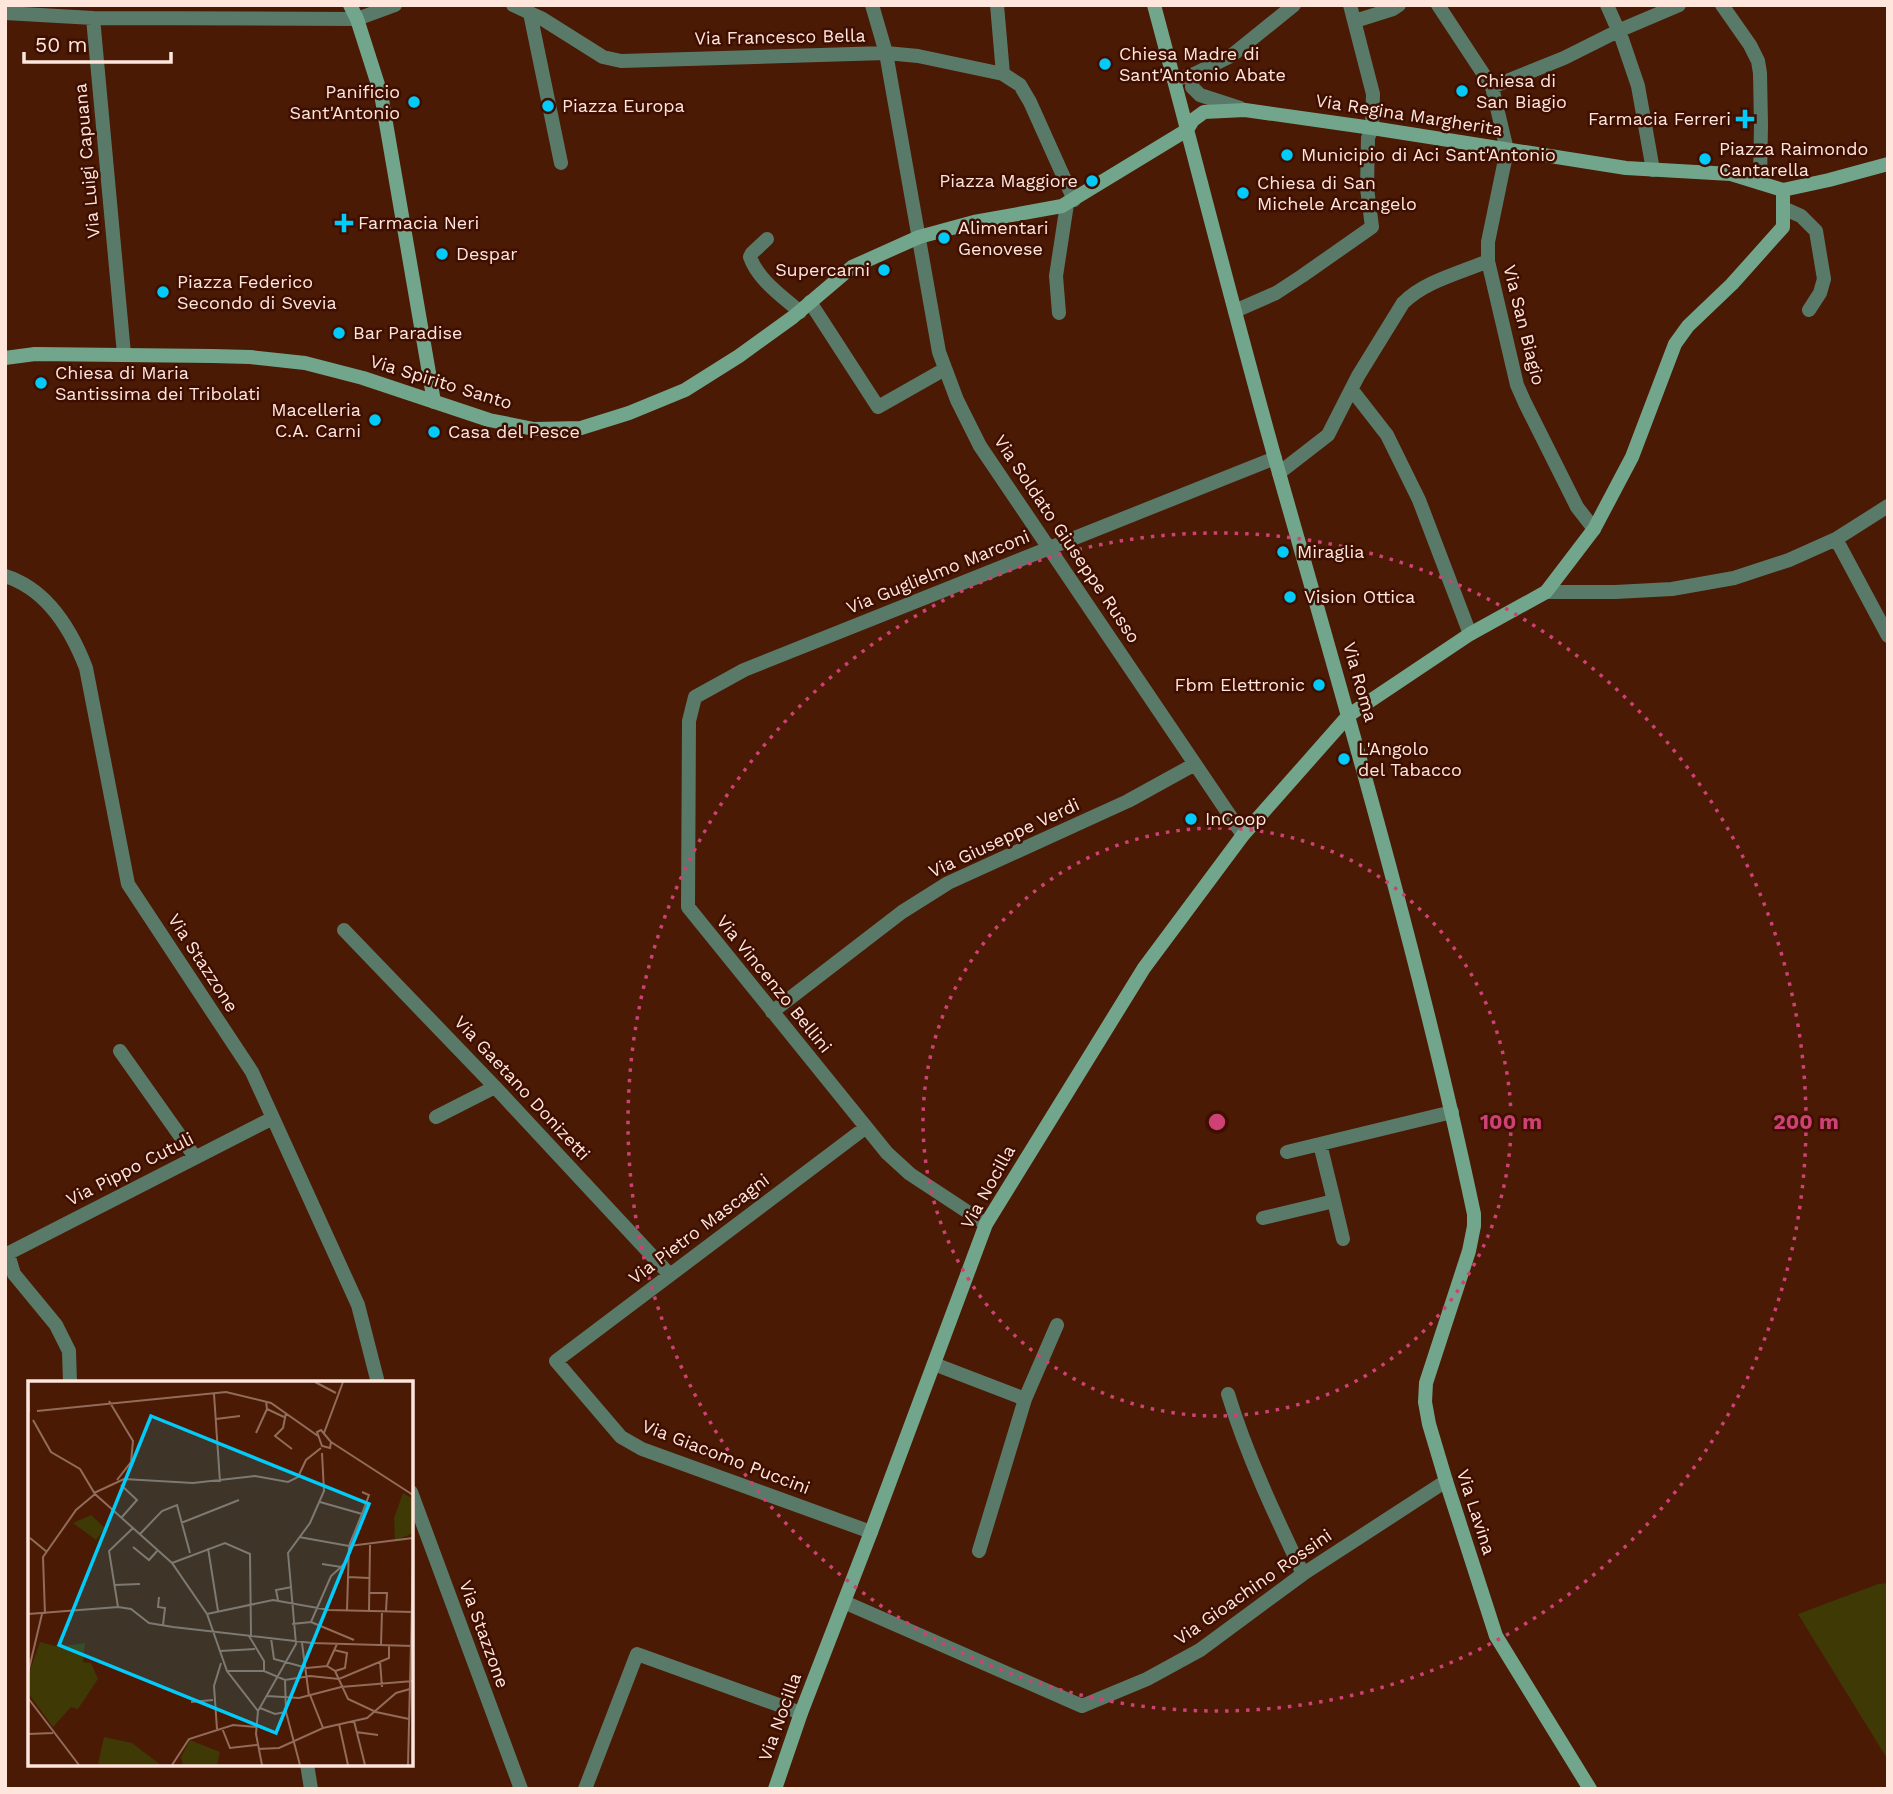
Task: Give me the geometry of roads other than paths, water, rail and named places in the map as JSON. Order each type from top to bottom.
[{"type":"street","points":[[351,5],[381,94],[434,402]]},
{"type":"street","points":[[5,13],[93,18],[357,19],[395,5]]},
{"type":"street","name":"Via Francesco Bella","points":[[513,5],[541,18],[587,49],[603,57],[621,61],[886,53],[918,56],[1003,74]]},
{"type":"street","name":"Via Soldato Giuseppe Russo","points":[[872,5],[886,53],[939,352],[957,400],[980,446],[1243,835]]},
{"type":"street","points":[[996,5],[1003,74],[1020,85],[1030,102],[1068,203],[1056,276],[1059,313]]},
{"type":"street","name":"Via Roma","points":[[1154,5],[1277,466],[1349,715],[1433,1033],[1474,1214],[1474,1226]]},
{"type":"street","points":[[1174,80],[1199,72],[1231,56],[1294,5]]},
{"type":"street","points":[[1235,311],[1276,292],[1372,227],[1367,188],[1368,138],[1372,128],[1373,94],[1350,5]]},
{"type":"street","points":[[1354,21],[1399,5]]},
{"type":"street","name":"Via San Biagio","points":[[1438,5],[1492,87],[1507,150],[1488,242],[1488,261],[1517,385],[1577,507],[1594,529]]},
{"type":"street","points":[[1607,5],[1637,86],[1648,147],[1645,170]]},
{"type":"street","points":[[1492,87],[1564,58],[1679,5]]},
{"type":"street","points":[[1722,5],[1758,61],[1764,184],[1783,190],[1888,164]]},
{"type":"street","points":[[530,13],[561,163]]},
{"type":"street","name":"Via Luigi Capuana","points":[[93,18],[124,355]]},
{"type":"street","points":[[1199,72],[1192,87],[1200,96],[1245,110]]},
{"type":"street","name":"Via Regina Margherita","points":[[1187,130],[1193,120],[1204,112],[1245,110],[1645,170],[1731,174],[1764,184]]},
{"type":"street","points":[[1068,203],[1187,130]]},
{"type":"street","points":[[1546,592],[1594,529],[1632,457],[1675,344],[1688,326],[1732,285],[1783,227],[1783,190]]},
{"type":"street","name":"Via Spirito Santo","points":[[5,358],[36,354],[250,357],[305,363],[363,378],[489,420],[534,429],[581,428],[629,413],[685,390],[739,356],[805,307],[852,267],[919,237],[974,222],[1068,203]]},
{"type":"street","points":[[1783,208],[1801,216],[1816,231],[1824,279],[1820,293],[1809,310]]},
{"type":"street","points":[[766,239],[750,257],[759,275],[805,307],[878,407],[945,369]]},
{"type":"street","name":"Via Guglielmo Marconi","points":[[695,697],[744,670],[1050,548],[1277,466],[1328,435],[1358,376],[1403,303],[1412,294],[1488,261]]},
{"type":"street","points":[[1352,390],[1387,436],[1413,489],[1470,634]]},
{"type":"street","points":[[1546,592],[1672,589],[1734,578],[1789,560],[1836,540],[1888,506]]},
{"type":"street","points":[[1836,540],[1888,636]]},
{"type":"street","name":"Via Stazzone","points":[[5,576],[39,594],[75,640],[86,668],[128,884],[252,1072],[358,1305],[377,1381]]},
{"type":"street","name":"Via Nocilla","points":[[775,1789],[801,1713],[872,1532],[986,1224],[1144,968],[1243,835],[1349,715],[1470,634],[1546,592]]},
{"type":"street","name":"Via Vincenzo Bellini","points":[[695,697],[689,721],[688,907],[887,1153],[910,1174],[986,1224]]},
{"type":"street","name":"Via Giuseppe Verdi","points":[[772,1012],[902,912],[948,883],[1128,801],[1195,764]]},
{"type":"street","name":"Via Gaetano Donizetti","points":[[344,930],[670,1275]]},
{"type":"street","points":[[120,1051],[195,1157]]},
{"type":"street","points":[[436,1117],[495,1087]]},
{"type":"street","points":[[1287,1152],[1452,1112]]},
{"type":"street","name":"Via Pippo Cutuli","points":[[7,1255],[272,1118]]},
{"type":"street","name":"Via Pietro Mascagni","points":[[556,1361],[865,1128]]},
{"type":"street","points":[[1320,1144],[1343,1239]]},
{"type":"street","points":[[1263,1218],[1334,1201]]},
{"type":"street","name":"Via Lavina","points":[[1474,1226],[1469,1251],[1426,1383],[1425,1402],[1429,1424],[1496,1636],[1590,1789]]},
{"type":"street","points":[[7,1255],[14,1274],[56,1325],[69,1351],[70,1381]]},
{"type":"street","points":[[979,1551],[1025,1399],[1057,1325]]},
{"type":"street","name":"Via Giacomo Puccini","points":[[556,1361],[621,1437],[642,1449],[872,1532]]},
{"type":"street","points":[[934,1364],[1025,1399]]},
{"type":"street","points":[[1228,1394],[1236,1421],[1303,1574]]},
{"type":"street","name":"Via Gioachino Rossini","points":[[844,1602],[1082,1706],[1147,1679],[1200,1650],[1303,1574],[1446,1481]]},
{"type":"street","name":"Via Stazzone","points":[[413,1497],[521,1789]]},
{"type":"street","points":[[585,1789],[637,1654],[801,1713]]},
{"type":"street","points":[[307,1766],[311,1789]]},
{"type":"place","name":"Chiesa Madre di Sant'Antonio Abate","points":[[1105,64]]},
{"type":"place","name":"Chiesa di San Biagio","points":[[1462,91]]},
{"type":"place","name":"Panificio Sant'Antonio","points":[[414,102]]},
{"type":"place","name":"Piazza Europa","points":[[548,106]]},
{"type":"place","name":"Farmacia Ferreri","points":[[1745,119]]},
{"type":"place","name":"Municipio di Aci Sant'Antonio","points":[[1287,155]]},
{"type":"place","name":"Piazza Raimondo Cantarella","points":[[1705,159]]},
{"type":"place","name":"Piazza Maggiore","points":[[1092,181]]},
{"type":"place","name":"Chiesa di San Michele Arcangelo","points":[[1243,193]]},
{"type":"place","name":"Farmacia Neri","points":[[344,223]]},
{"type":"place","name":"Alimentari Genovese","points":[[944,238]]},
{"type":"place","name":"Despar","points":[[442,254]]},
{"type":"place","name":"Supercarni","points":[[884,270]]},
{"type":"place","name":"Piazza Federico Secondo di Svevia","points":[[163,292]]},
{"type":"place","name":"Bar Paradise","points":[[339,333]]},
{"type":"place","name":"Chiesa di Maria Santissima dei Tribolati","points":[[41,383]]},
{"type":"place","name":"Macelleria C.A. Carni","points":[[375,420]]},
{"type":"place","name":"Casa del Pesce","points":[[434,432]]},
{"type":"place","name":"Miraglia","points":[[1283,552]]},
{"type":"place","name":"Vision Ottica","points":[[1290,597]]},
{"type":"place","name":"Fbm Elettronic","points":[[1319,685]]},
{"type":"place","name":"L'Angolo del Tabacco","points":[[1344,759]]},
{"type":"place","name":"InCoop","points":[[1191,819]]}]
